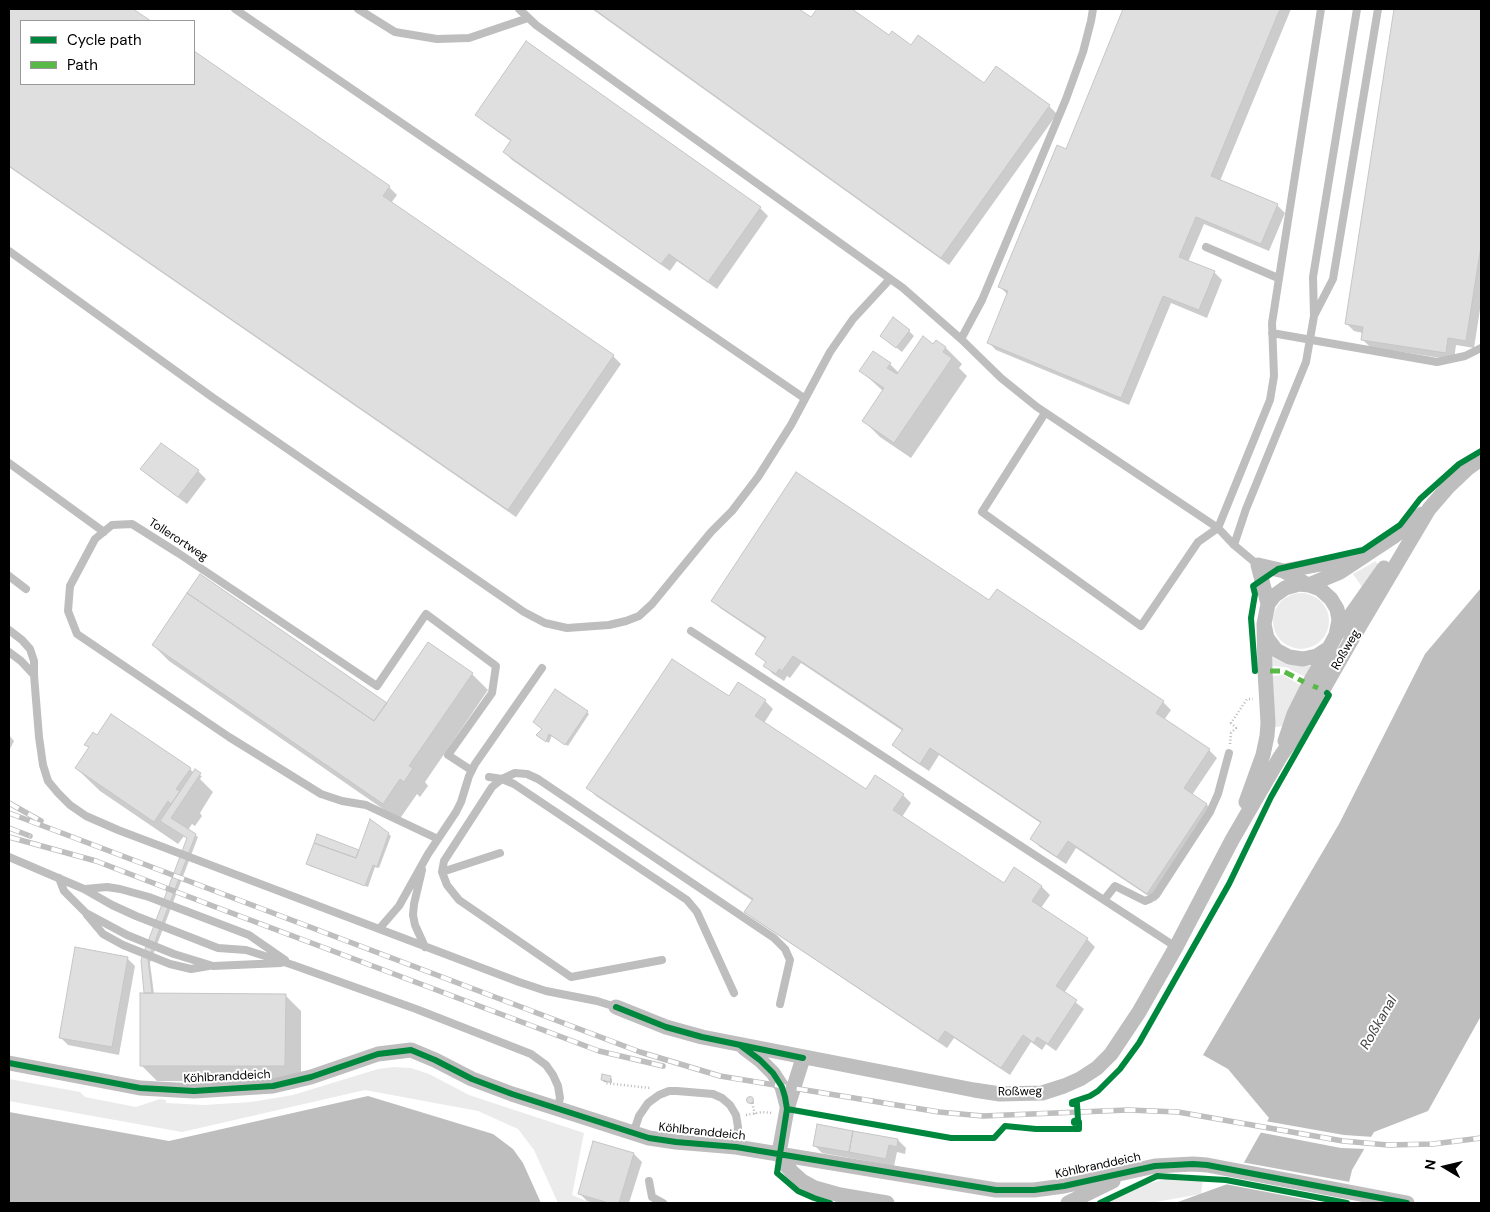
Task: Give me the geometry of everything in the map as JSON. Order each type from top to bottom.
[{"type":"street","name":"Roßweg","points":[[1268,604],[1277,593],[1285,588],[1295,584],[1307,584],[1340,572],[1393,537],[1429,509],[1454,481],[1481,459]]},
{"type":"street","name":"Roßweg","points":[[616,1007],[666,1027],[740,1046],[992,1092],[1018,1094],[1051,1091],[1080,1079],[1097,1068],[1111,1054],[1139,1012],[1176,947],[1232,840],[1280,757],[1306,721],[1429,509]]},
{"type":"street","name":"Roßweg","points":[[1280,757],[1294,714],[1334,640],[1379,574],[1409,542]]},
{"type":"street","name":"Roßweg","points":[[1284,571],[1366,555]]},
{"type":"street","name":"Roßweg","points":[[1232,840],[1263,755],[1267,736],[1264,624],[1268,604],[1258,566],[1284,571],[1326,593],[1335,605],[1339,620],[1334,640],[1323,652],[1314,657],[1303,659],[1292,658],[1282,654],[1273,647],[1266,635],[1264,624]]},
{"type":"street","points":[[740,1046],[760,1060],[772,1072],[782,1087],[787,1112]]},
{"type":"street","name":"Köhlbranddeich","points":[[9,1063],[140,1088],[194,1091],[273,1086],[311,1077],[378,1054],[411,1050],[472,1079],[557,1109],[633,1134],[676,1142],[779,1153],[996,1190],[1034,1190],[1064,1186],[1135,1170],[1180,1164],[1207,1165],[1407,1203]]},
{"type":"street","points":[[803,1058],[787,1112],[779,1153],[784,1163],[802,1181],[815,1188],[840,1195],[887,1203]]},
{"type":"street","name":"Köhlbranddeich","points":[[1068,1203],[1135,1170]]},
{"type":"lane","points":[[235,9],[804,398]]},
{"type":"lane","points":[[358,9],[395,32],[437,39],[469,38],[528,18]]},
{"type":"lane","points":[[519,9],[536,25],[914,297],[1001,378],[1045,413],[1218,528],[1258,566]]},
{"type":"lane","points":[[961,339],[982,300],[1066,99],[1083,52],[1093,9]]},
{"type":"lane","points":[[1045,413],[982,512],[1141,626],[1198,542],[1218,528],[1270,400],[1274,376],[1272,323],[1321,9]]},
{"type":"lane","points":[[1234,545],[1246,509],[1306,362],[1314,316],[1313,276],[1357,9]]},
{"type":"lane","points":[[1314,316],[1333,279],[1378,9]]},
{"type":"lane","points":[[1206,247],[1278,278]]},
{"type":"lane","points":[[9,252],[212,396],[524,612],[539,621],[558,627],[574,628],[610,625],[633,619],[647,609],[711,532],[732,511],[758,477],[791,425],[819,370],[841,334],[868,302],[890,280]]},
{"type":"lane","points":[[1272,334],[1437,362],[1465,356],[1481,346]]},
{"type":"lane","points":[[9,463],[104,532],[95,539],[70,586],[68,611],[76,634],[229,738],[321,794],[342,801],[366,805],[438,839]]},
{"type":"lane","name":"Tollerortweg","points":[[104,532],[112,526],[132,524],[377,686],[426,614],[496,666],[492,693],[448,755],[472,770]]},
{"type":"lane","points":[[9,576],[26,589]]},
{"type":"lane","points":[[9,630],[30,649],[34,661],[44,765],[48,781],[70,805],[86,816],[118,830],[546,992],[597,1001],[616,1007]]},
{"type":"lane","points":[[691,631],[1176,947]]},
{"type":"lane","points":[[9,652],[21,661],[34,675]]},
{"type":"lane","points":[[379,929],[400,906],[458,808],[472,770],[542,668]]},
{"type":"lane","points":[[1104,900],[1115,886],[1144,901],[1156,895],[1210,812],[1218,794],[1229,753]]},
{"type":"lane","points":[[662,960],[571,977],[459,900],[446,885],[442,872],[444,861],[492,787],[502,779],[515,773],[527,774],[538,779],[774,938],[785,949],[790,960],[780,1004]]},
{"type":"lane","points":[[489,777],[502,779],[514,784],[687,900],[697,912],[734,993]]},
{"type":"lane","points":[[442,872],[500,853]]},
{"type":"lane","points":[[9,856],[84,889],[136,916],[218,948],[246,950],[293,965],[416,1009],[532,1054],[546,1065],[553,1075],[558,1086],[560,1098],[557,1109]]},
{"type":"lane","points":[[423,866],[413,915],[415,925],[426,947]]},
{"type":"lane","points":[[59,878],[64,892],[86,913],[103,934],[170,964],[191,969],[212,966],[281,963],[293,965]]},
{"type":"lane","points":[[84,889],[107,887],[149,897],[249,935],[293,965]]},
{"type":"lane","points":[[633,1134],[639,1116],[648,1103],[659,1095],[669,1091],[713,1094],[722,1098],[730,1105],[736,1115],[738,1127],[736,1147]]},
{"type":"lane","points":[[649,1181],[652,1197],[663,1203]]},
{"type":"path","points":[[1229,753],[1231,733],[1236,728],[1231,724],[1247,699],[1257,698]]},
{"type":"path","points":[[605,1081],[605,1083],[677,1091]]},
{"type":"path","points":[[752,1103],[755,1114]]},
{"type":"path","points":[[736,1115],[787,1112]]},
{"type":"shaded area","points":[[1376,561],[1378,565],[1362,587],[1353,574]]},
{"type":"shaded area","points":[[1301,593],[1312,595],[1321,601],[1327,610],[1329,621],[1327,632],[1321,641],[1312,647],[1301,649],[1290,647],[1281,641],[1275,632],[1273,621],[1275,610],[1281,601],[1290,595]]},
{"type":"shaded area","points":[[1272,657],[1288,665],[1313,666],[1307,678],[1286,667],[1270,666]]},
{"type":"shaded area","points":[[1283,675],[1302,686],[1283,726],[1276,727],[1274,726],[1270,676]]},
{"type":"shaded area","points":[[394,1067],[411,1068],[429,1074],[469,1095],[584,1133],[572,1195],[591,1203],[558,1203],[534,1150],[518,1129],[478,1111],[365,1090],[182,1132],[9,1101],[9,1079],[80,1092],[85,1097],[136,1107],[160,1099],[166,1100],[166,1103],[204,1105],[251,1102],[293,1095],[378,1069]]},
{"type":"shaded area","points":[[1188,1177],[1203,1180],[1201,1194],[1150,1203],[1100,1203],[1143,1185],[1170,1178]]},
{"type":"water","name":"Roßkanal","points":[[1481,588],[1481,1016],[1428,1111],[1374,1132],[1352,1170],[1344,1203],[1175,1203],[1233,1182],[1269,1118],[1228,1069],[1203,1055],[1339,824],[1425,654]]},
{"type":"water","points":[[368,1096],[493,1134],[513,1149],[523,1163],[541,1203],[9,1203],[9,1112],[169,1141]]},
{"type":"pier","points":[[1265,1121],[1344,1135],[1374,1137],[1367,1149],[1341,1148],[1258,1132]]},
{"type":"pier","points":[[1241,1162],[1350,1182],[1346,1203],[1324,1203],[1225,1184],[1231,1180]]},
{"type":"building","points":[[9,9],[133,9],[150,20],[20,20],[20,85],[195,85],[195,52],[390,186],[383,196],[614,355],[508,510],[9,166]]},
{"type":"building","points":[[594,9],[799,9],[811,17],[817,9],[852,9],[889,35],[892,31],[911,45],[918,35],[984,83],[996,66],[1050,105],[941,258]]},
{"type":"building","points":[[1123,9],[1280,9],[1211,176],[1278,204],[1261,244],[1196,217],[1179,257],[1215,271],[1199,310],[1163,296],[1121,398],[987,343],[1008,291],[998,287],[1057,145],[1066,149]]},
{"type":"building","points":[[1394,9],[1481,9],[1481,246],[1466,341],[1448,338],[1446,353],[1361,340],[1363,327],[1345,324]]},
{"type":"building","points":[[526,41],[761,207],[708,282],[669,254],[661,264],[503,152],[511,140],[475,115]]},
{"type":"building","points":[[893,317],[910,330],[896,348],[880,336]]},
{"type":"building","points":[[923,336],[933,344],[936,340],[946,347],[943,352],[952,358],[894,443],[862,421],[884,388],[859,371],[873,351],[891,363],[887,368],[897,374]]},
{"type":"building","points":[[161,443],[199,470],[178,497],[140,469]]},
{"type":"building","points":[[796,472],[989,600],[997,589],[1164,701],[1156,713],[1210,749],[1184,788],[1207,804],[1147,894],[1068,841],[1057,857],[1030,839],[1041,822],[930,748],[920,764],[892,745],[903,729],[793,656],[782,671],[779,669],[776,674],[763,666],[766,662],[755,654],[766,637],[711,601]]},
{"type":"building","points":[[200,574],[387,703],[374,721],[187,593]]},
{"type":"building","points":[[187,593],[374,721],[428,642],[473,673],[409,766],[413,768],[404,782],[400,779],[383,804],[152,645]]},
{"type":"building","points":[[672,659],[729,696],[738,682],[766,700],[755,716],[866,789],[875,775],[904,794],[893,810],[1004,883],[1014,867],[1042,886],[1032,901],[1088,938],[1056,986],[1077,1000],[1048,1044],[1037,1037],[1034,1043],[1023,1035],[1001,1068],[945,1031],[938,1041],[744,912],[753,899],[586,788]]},
{"type":"building","points":[[555,689],[588,711],[565,745],[549,734],[546,742],[536,735],[542,729],[533,722]]},
{"type":"building","points":[[111,714],[191,768],[176,789],[180,791],[171,804],[168,801],[154,822],[75,768],[89,747],[84,745],[93,732],[97,735]]},
{"type":"building","points":[[195,769],[201,773],[171,818],[196,834],[148,960],[152,993],[144,993],[141,960],[187,838],[160,821]]},
{"type":"building","points":[[370,819],[389,833],[377,867],[373,865],[365,886],[306,864],[314,843],[356,858]]},
{"type":"building","points":[[317,834],[359,850],[356,858],[314,843]]},
{"type":"building","points":[[75,947],[128,957],[112,1047],[59,1038]]},
{"type":"building","points":[[140,993],[286,994],[285,1066],[140,1066]]},
{"type":"building","points":[[602,1074],[611,1076],[610,1082],[601,1080]]},
{"type":"building","points":[[750,1097],[753,1100],[750,1103],[747,1100]]},
{"type":"building","points":[[817,1124],[853,1131],[849,1152],[813,1146]]},
{"type":"building","points":[[853,1131],[898,1139],[897,1147],[889,1145],[886,1159],[849,1152]]},
{"type":"building","points":[[593,1141],[634,1153],[619,1203],[609,1203],[578,1194]]},
{"type":"railway","points":[[9,803],[41,821]]},
{"type":"railway","points":[[9,813],[640,1052],[720,1076],[939,1112],[983,1116],[1128,1110],[1178,1112],[1343,1141],[1388,1145],[1433,1144],[1481,1138]]},
{"type":"railway","points":[[9,828],[30,836]]},
{"type":"railway","points":[[9,837],[96,861],[599,1051],[663,1066]]},
{"type":"marked path","points":[[1270,671],[1283,671],[1304,682]]},
{"type":"marked path","points":[[1313,686],[1318,688]]},
{"type":"cycle path","points":[[1255,671],[1251,618],[1255,594],[1253,586],[1278,569],[1363,550],[1400,525],[1420,499],[1459,464],[1481,451]]},
{"type":"cycle path","points":[[787,1109],[951,1138],[994,1138],[1005,1126],[1036,1129],[1079,1129],[1079,1122],[1074,1123],[1074,1121],[1078,1120],[1077,1104],[1072,1104],[1072,1102],[1098,1091],[1120,1069],[1139,1043],[1229,884],[1271,797],[1329,695],[1327,693]]},
{"type":"cycle path","points":[[616,1007],[666,1027],[702,1037],[803,1058]]},
{"type":"cycle path","points":[[740,1045],[760,1060],[773,1073],[782,1087],[785,1097],[787,1109],[777,1173],[798,1191],[830,1203]]},
{"type":"cycle path","points":[[9,1063],[140,1088],[194,1091],[273,1086],[311,1077],[378,1054],[411,1050],[472,1079],[512,1094],[649,1138],[736,1147],[996,1190],[1034,1190],[1064,1186],[1155,1166],[1193,1164],[1207,1165],[1407,1203]]},
{"type":"cycle path","points":[[1100,1203],[1157,1176],[1226,1180],[1347,1203]]}]
